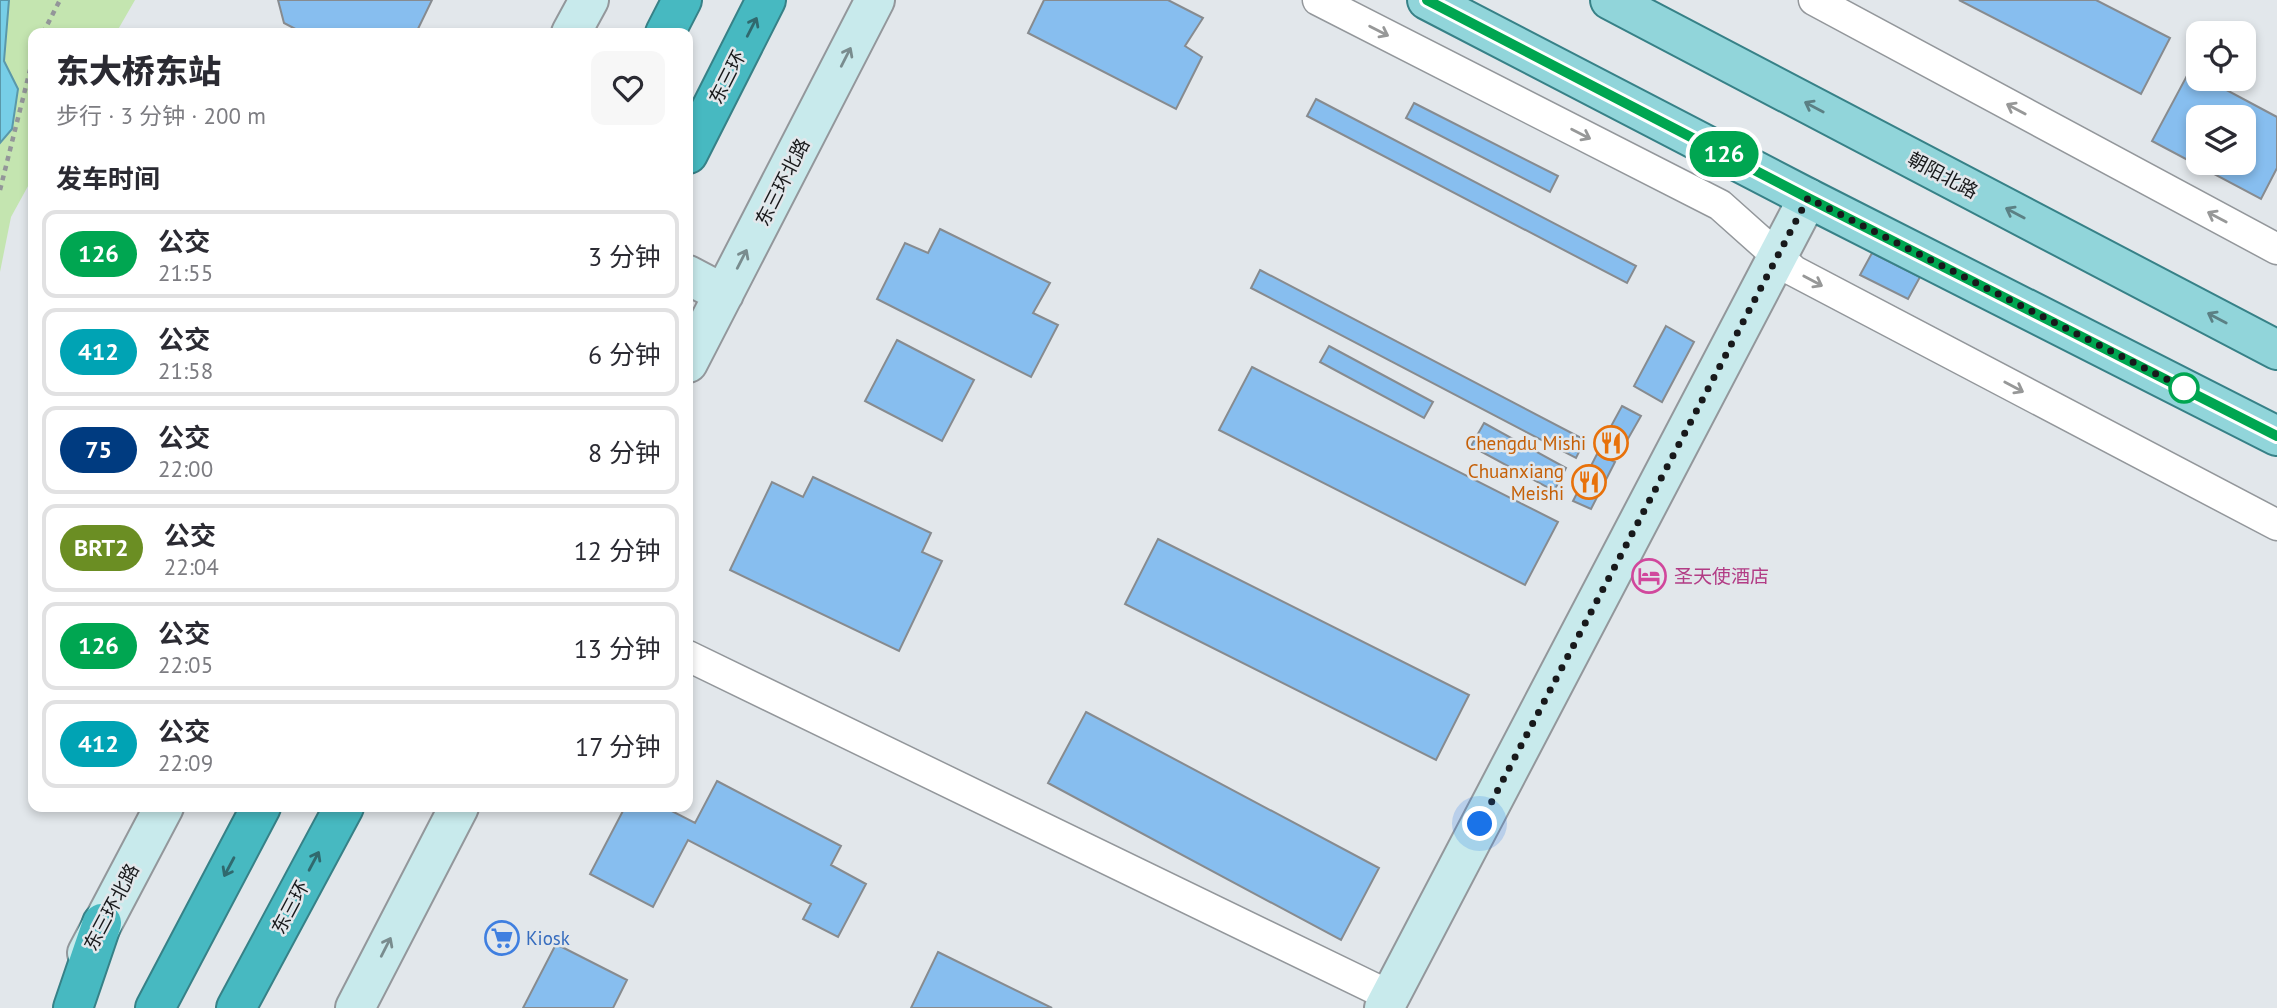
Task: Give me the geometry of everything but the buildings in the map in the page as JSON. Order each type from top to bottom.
[{"type":"highway","points":[[668,28],[682,0]]},
{"type":"highway","name":"东三环","points":[[693,144],[766,0]]},
{"type":"highway","points":[[155,1008],[258,812]]},
{"type":"highway","name":"东三环","points":[[236,1008],[341,812]]},
{"type":"highway","points":[[73,1008],[102,923]]},
{"type":"main road","points":[[1427,0],[1808,198],[2277,436]]},
{"type":"main road","name":"朝阳北路","points":[[1610,0],[2277,350]]},
{"type":"street","points":[[575,28],[589,0]]},
{"type":"street","name":"东三环北路","points":[[693,353],[875,0]]},
{"type":"street","points":[[1318,0],[1720,205],[1794,271],[2277,525]]},
{"type":"street","points":[[1814,0],[2277,249]]},
{"type":"street","points":[[693,658],[1387,1002],[1808,198]]},
{"type":"street","points":[[693,278],[724,294]]},
{"type":"street","name":"东三环北路","points":[[58,1008],[161,812]]},
{"type":"street","points":[[355,1008],[456,812]]},
{"type":"path","points":[[46,28],[60,0]]},
{"type":"path","points":[[0,190],[28,78]]},
{"type":"green space","points":[[0,0],[135,0],[119,28],[28,28],[28,186],[11,217],[0,272]]},
{"type":"water","points":[[0,0],[9,0],[4,61],[18,89],[12,129],[0,143]]},
{"type":"bus line","name":"126","points":[[1427,0],[1808,198],[2277,436]]},
{"type":"place","name":"Chengdu Mishi","points":[[1611,443]]},
{"type":"place","name":"Chuanxiang Meishi","points":[[1589,482]]},
{"type":"place","name":"圣天使酒店","points":[[1649,576]]},
{"type":"place","name":"Kiosk","points":[[502,938]]},
{"type":"route","points":[[1480,824],[1808,198],[2184,388]]}]
